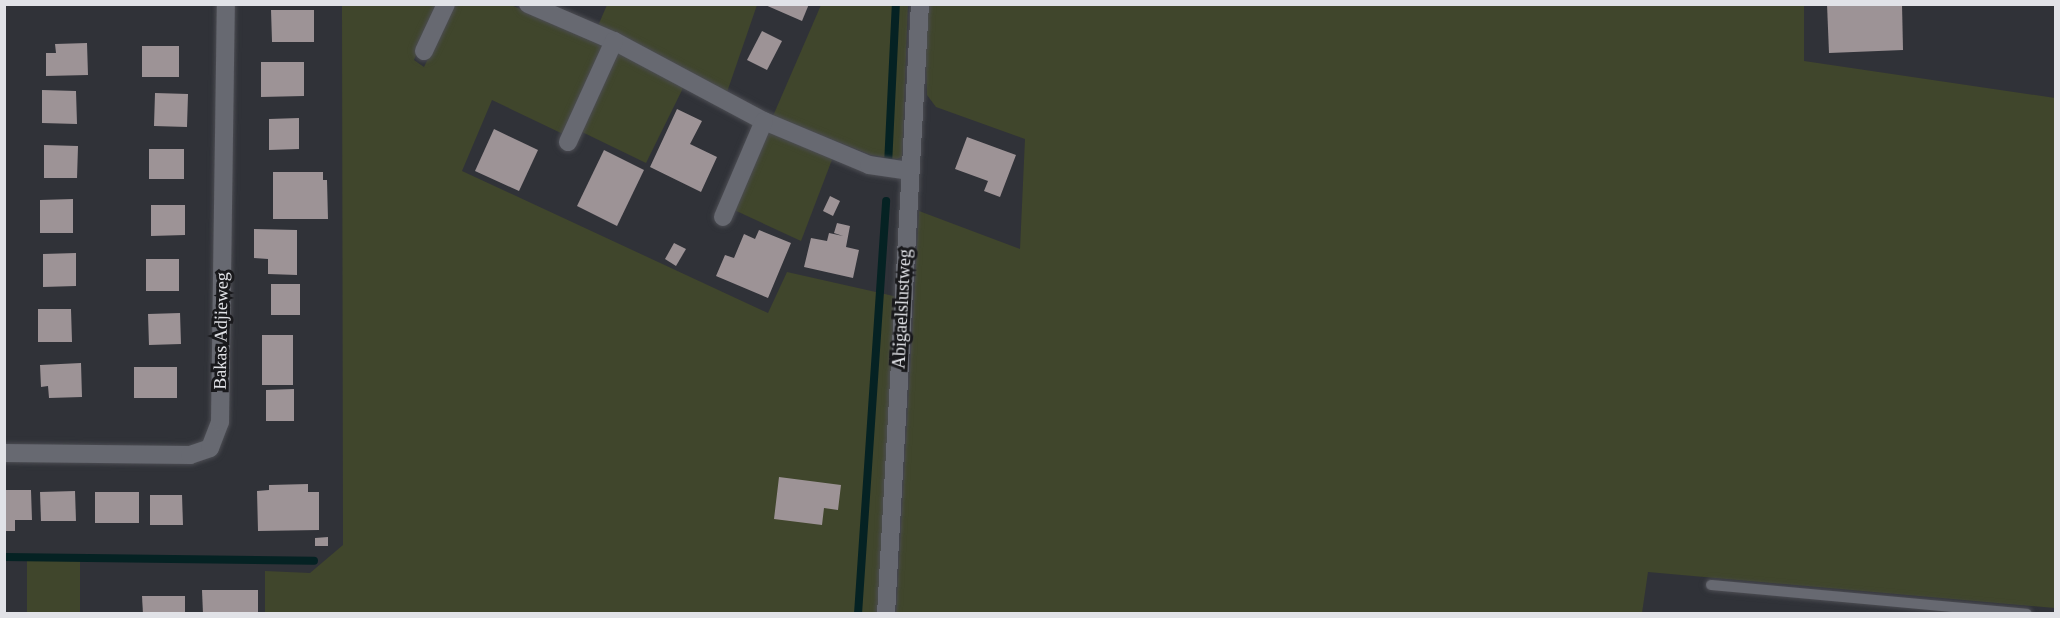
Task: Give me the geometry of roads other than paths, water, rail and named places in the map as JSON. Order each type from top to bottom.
[{"type":"street","name":"Bakas Adjieweg","points":[[4,453],[190,455],[210,448],[220,422],[226,4]]},
{"type":"street","points":[[424,51],[446,4]]},
{"type":"street","points":[[528,4],[614,41],[764,121],[869,165],[909,171]]},
{"type":"street","name":"Abigaelslustweg","points":[[886,614],[920,4]]},
{"type":"street","points":[[568,142],[614,41]]},
{"type":"street","points":[[723,217],[764,121]]},
{"type":"lane","points":[[1711,585],[2027,614]]},
{"type":"waterway","points":[[888,165],[896,4]]},
{"type":"waterway","points":[[858,614],[886,201]]},
{"type":"waterway","points":[[4,557],[314,561]]}]
